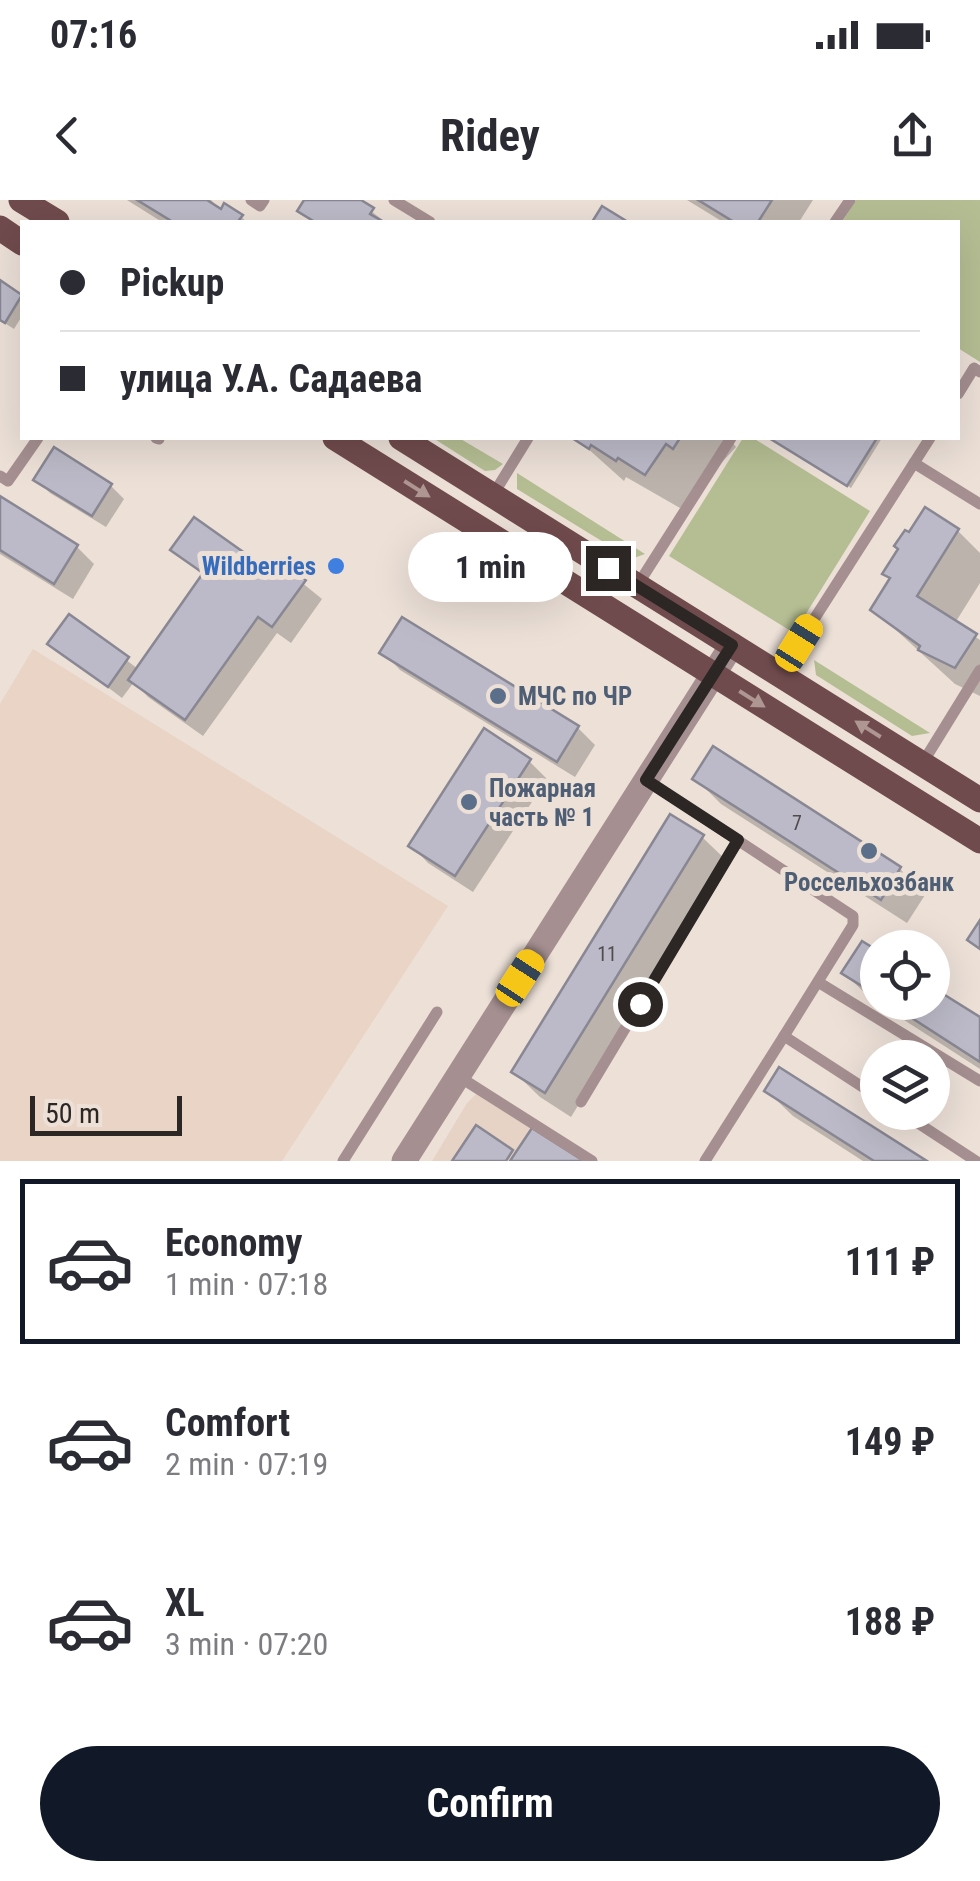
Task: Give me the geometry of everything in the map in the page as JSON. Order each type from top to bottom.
[{"type":"main road","points":[[21,200],[54,220]]},
{"type":"main road","points":[[337,440],[980,841]]},
{"type":"main road","points":[[404,440],[980,800]]},
{"type":"street","points":[[404,1161],[732,645]]},
{"type":"lane","points":[[251,200],[260,206],[264,200]]},
{"type":"lane","points":[[394,200],[427,220]]},
{"type":"lane","points":[[960,391],[974,368],[980,372]]},
{"type":"lane","points":[[0,476],[8,481],[37,440]]},
{"type":"lane","points":[[492,495],[527,440]]},
{"type":"lane","points":[[638,586],[730,440]]},
{"type":"lane","points":[[779,674],[929,440]]},
{"type":"lane","points":[[914,463],[980,504]]},
{"type":"lane","points":[[922,764],[980,670]]},
{"type":"lane","points":[[646,780],[854,916],[853,925],[704,1161]]},
{"type":"lane","points":[[582,1102],[738,840]]},
{"type":"lane","points":[[818,982],[980,1082]]},
{"type":"lane","points":[[343,1161],[437,1012]]},
{"type":"lane","points":[[784,1036],[860,1085]]},
{"type":"lane","points":[[458,1076],[592,1161]]},
{"type":"lane","points":[[929,1130],[976,1161]]},
{"type":"lane","points":[[718,1141],[722,1161]]},
{"type":"shaded area","points":[[33,649],[448,906],[282,1161],[0,1161],[0,704]]},
{"type":"shaded area","points":[[481,1089],[594,1161],[432,1161],[467,1103]]},
{"type":"green space","points":[[856,200],[980,200],[980,362],[960,349],[960,220],[843,220]]},
{"type":"green space","points":[[436,440],[462,440],[503,464],[485,471]]},
{"type":"green space","points":[[742,440],[756,440],[870,511],[794,633],[669,556]]},
{"type":"green space","points":[[517,473],[645,554],[631,559],[517,489]]},
{"type":"green space","points":[[814,660],[930,733],[912,736],[816,675]]},
{"type":"building","points":[[137,200],[207,200],[221,209],[224,203],[243,215],[239,220],[170,220]]},
{"type":"building","points":[[304,200],[361,200],[374,208],[370,214],[380,220],[312,220],[297,211]]},
{"type":"building","points":[[698,200],[772,200],[759,220],[731,220]]},
{"type":"building","points":[[602,206],[625,220],[593,220]]},
{"type":"building","points":[[0,280],[20,294],[20,298],[5,323],[0,320]]},
{"type":"building","points":[[575,440],[679,440],[673,449],[666,444],[645,475],[591,445],[589,449]]},
{"type":"building","points":[[772,440],[876,440],[847,486]]},
{"type":"building","points":[[54,447],[112,484],[92,516],[33,480]]},
{"type":"building","points":[[0,496],[78,545],[54,584],[0,550]]},
{"type":"building","points":[[925,507],[959,529],[917,596],[977,634],[955,668],[918,650],[920,646],[870,610],[890,578],[882,574],[898,549],[894,546],[905,530],[909,532]]},
{"type":"building","points":[[194,517],[270,571],[278,560],[306,580],[272,627],[258,617],[185,720],[128,680],[203,573],[170,550]]},
{"type":"building","points":[[69,614],[129,657],[108,687],[47,644]]},
{"type":"building","points":[[402,617],[579,726],[557,762],[379,653]]},
{"type":"building","name":"Пожарная часть № 1","points":[[484,728],[531,759],[455,876],[408,846]]},
{"type":"building","points":[[713,746],[901,867],[881,900],[692,779]]},
{"type":"building","points":[[670,814],[704,835],[545,1093],[511,1072]]},
{"type":"building","points":[[980,920],[980,949],[967,940]]},
{"type":"building","points":[[860,944],[860,985],[841,973]]},
{"type":"building","points":[[950,998],[980,1017],[980,1062],[915,1020],[950,1020]]},
{"type":"building","points":[[779,1067],[860,1118],[860,1130],[878,1130],[927,1161],[874,1161],[764,1091]]},
{"type":"building","points":[[476,1125],[513,1150],[506,1161],[452,1161]]},
{"type":"building","points":[[532,1128],[584,1161],[510,1161]]},
{"type":"place","name":"Wildberries","points":[[336,566]]},
{"type":"place","name":"МЧС по ЧР","points":[[498,696]]},
{"type":"place","name":"Пожарная часть № 1","points":[[469,802]]},
{"type":"place","name":"Россельхозбанк","points":[[869,851]]},
{"type":"route","points":[[608,568],[732,645],[646,780],[738,840],[640,1004]]}]
